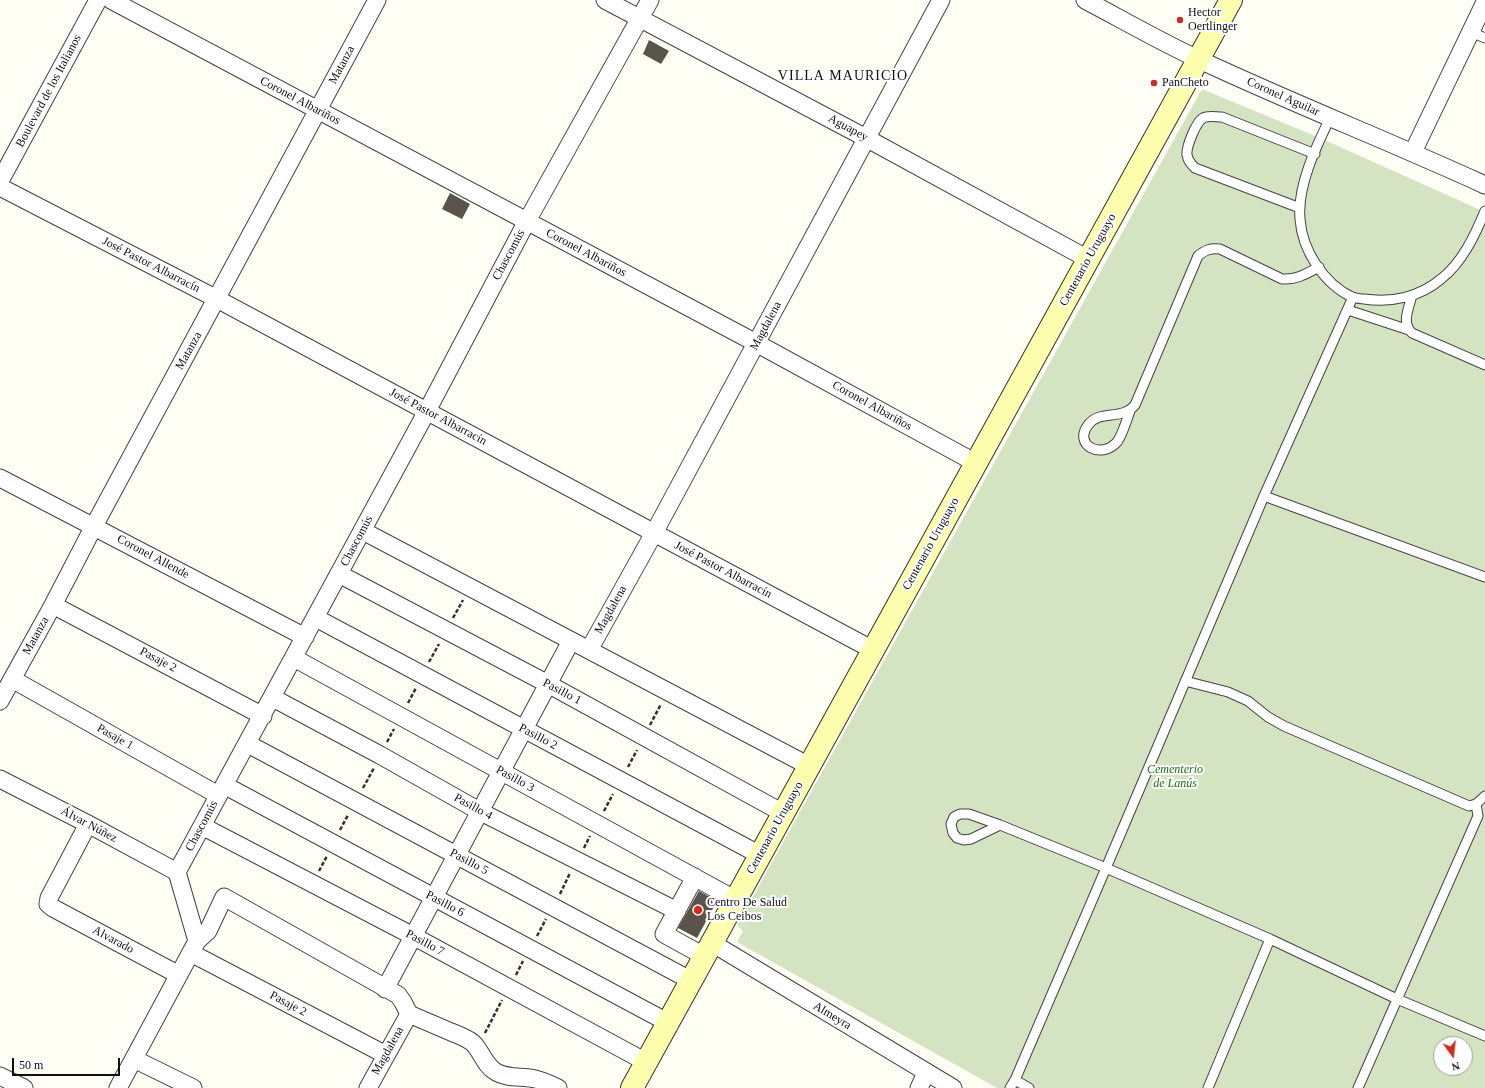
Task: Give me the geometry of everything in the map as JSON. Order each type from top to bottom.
[{"type":"main road","name":"Centenario Uruguayo","points":[[632,1088],[690,980],[736,900],[1231,0]]},
{"type":"street","name":"Boulevard de los Italianos","points":[[0,181],[98,0]]},
{"type":"street","name":"Coronel Albariños","points":[[111,0],[756,343],[976,463]]},
{"type":"street","name":"Matanza","points":[[0,701],[53,605],[377,0]]},
{"type":"street","name":"Aguapey","points":[[605,0],[866,138],[1088,259]]},
{"type":"street","name":"Chascomús","points":[[178,872],[221,790],[248,744],[363,531],[527,221],[650,0]]},
{"type":"street","name":"Magdalena","points":[[589,650],[654,533],[941,0]]},
{"type":"street","name":"Coronel Aguilar","points":[[1085,0],[1199,59],[1485,185]]},
{"type":"street","points":[[1412,152],[1478,35],[1485,2]]},
{"type":"street","name":"José Pastor Albarracín","points":[[0,187],[217,299],[873,650]]},
{"type":"street","name":"Coronel Allende","points":[[0,478],[306,637]]},
{"type":"street","points":[[363,531],[809,766]]},
{"type":"street","name":"Pasillo 1","points":[[339,574],[548,684],[783,813]]},
{"type":"street","name":"Pasaje 2","points":[[53,605],[263,716]]},
{"type":"street","name":"Pasillo 2","points":[[316,618],[760,855]]},
{"type":"street","points":[[385,989],[481,812],[571,641]]},
{"type":"street","name":"Pasillo 3","points":[[294,658],[736,900]]},
{"type":"street","name":"Pasaje 1","points":[[12,680],[221,790]]},
{"type":"street","name":"Pasillo 4","points":[[273,698],[380,755],[481,812],[677,911]]},
{"type":"street","name":"Pasillo 5","points":[[248,744],[690,980]]},
{"type":"street","name":"Álvar Núñez","points":[[0,779],[178,872]]},
{"type":"street","name":"Pasillo 6","points":[[221,790],[333,844],[667,1022]]},
{"type":"street","name":"Alvarado","points":[[88,824],[48,898],[48,904],[179,975]]},
{"type":"street","name":"Pasillo 7","points":[[202,826],[413,936],[646,1062]]},
{"type":"street","points":[[178,872],[194,947]]},
{"type":"street","points":[[677,911],[694,877]]},
{"type":"street","points":[[118,1088],[194,947],[208,931],[224,897],[398,995],[409,1014],[468,1040],[477,1047],[481,1056],[489,1067],[496,1072],[521,1078],[534,1078],[545,1081],[558,1088]]},
{"type":"street","name":"Almeyra","points":[[677,911],[664,934],[708,949],[923,1080],[953,1088]]},
{"type":"street","name":"Pasaje 2","points":[[194,947],[386,1055]]},
{"type":"street","name":"Magdalena","points":[[368,1088],[409,1014]]},
{"type":"street","points":[[134,1059],[193,1088]]},
{"type":"street","points":[[0,1076],[24,1088]]},
{"type":"lane","points":[[1300,208],[1195,168],[1190,162],[1187,154],[1188,146],[1197,123],[1203,118],[1212,116],[1222,117],[1315,154]]},
{"type":"lane","points":[[1330,118],[1304,184],[1300,208],[1300,220],[1310,256],[1324,274],[1340,289],[1353,297],[1375,301],[1395,300],[1428,289],[1452,270],[1470,243],[1485,211]]},
{"type":"lane","points":[[1130,411],[1092,420],[1087,427],[1084,436],[1086,444],[1093,450],[1102,451],[1118,442],[1130,411],[1135,405],[1198,256],[1204,251],[1212,248],[1220,249],[1282,279],[1291,280],[1319,267]]},
{"type":"lane","points":[[1408,330],[1406,315],[1412,295]]},
{"type":"lane","points":[[1029,1088],[1013,1084],[1264,496],[1353,297]]},
{"type":"lane","points":[[1348,310],[1408,330],[1485,365]]},
{"type":"lane","points":[[1264,496],[1485,577]]},
{"type":"lane","points":[[1185,681],[1228,692],[1248,701],[1268,717],[1284,726],[1469,806],[1476,804],[1485,796]]},
{"type":"lane","points":[[1358,1088],[1478,816],[1476,804]]},
{"type":"lane","points":[[1000,825],[971,839],[964,840],[957,838],[953,832],[951,824],[954,817],[960,814],[969,814],[1000,825],[1106,868],[1270,939],[1397,999],[1485,1036]]},
{"type":"lane","points":[[1208,1088],[1270,939]]},
{"type":"path","points":[[312,884],[469,587]]},
{"type":"green space","name":"Cementerio de Lanús","points":[[1202,89],[1320,138],[1485,212],[1485,1088],[997,1088],[737,942],[743,931],[737,925]]},
{"type":"building","points":[[649,40],[669,51],[661,64],[643,54]]},
{"type":"building","points":[[450,193],[470,204],[462,219],[442,209]]},
{"type":"building","name":"Centro De Salud Los Ceibos","points":[[699,891],[717,901],[697,938],[678,928]]},
{"type":"place","name":"Hector Oertlinger","points":[[1180,20]]},
{"type":"place","name":"PanCheto","points":[[1154,83]]},
{"type":"place","name":"Centro De Salud Los Ceibos","points":[[698,910]]},
{"type":"district","name":"VILLA MAURICIO","points":[[843,76]]}]
